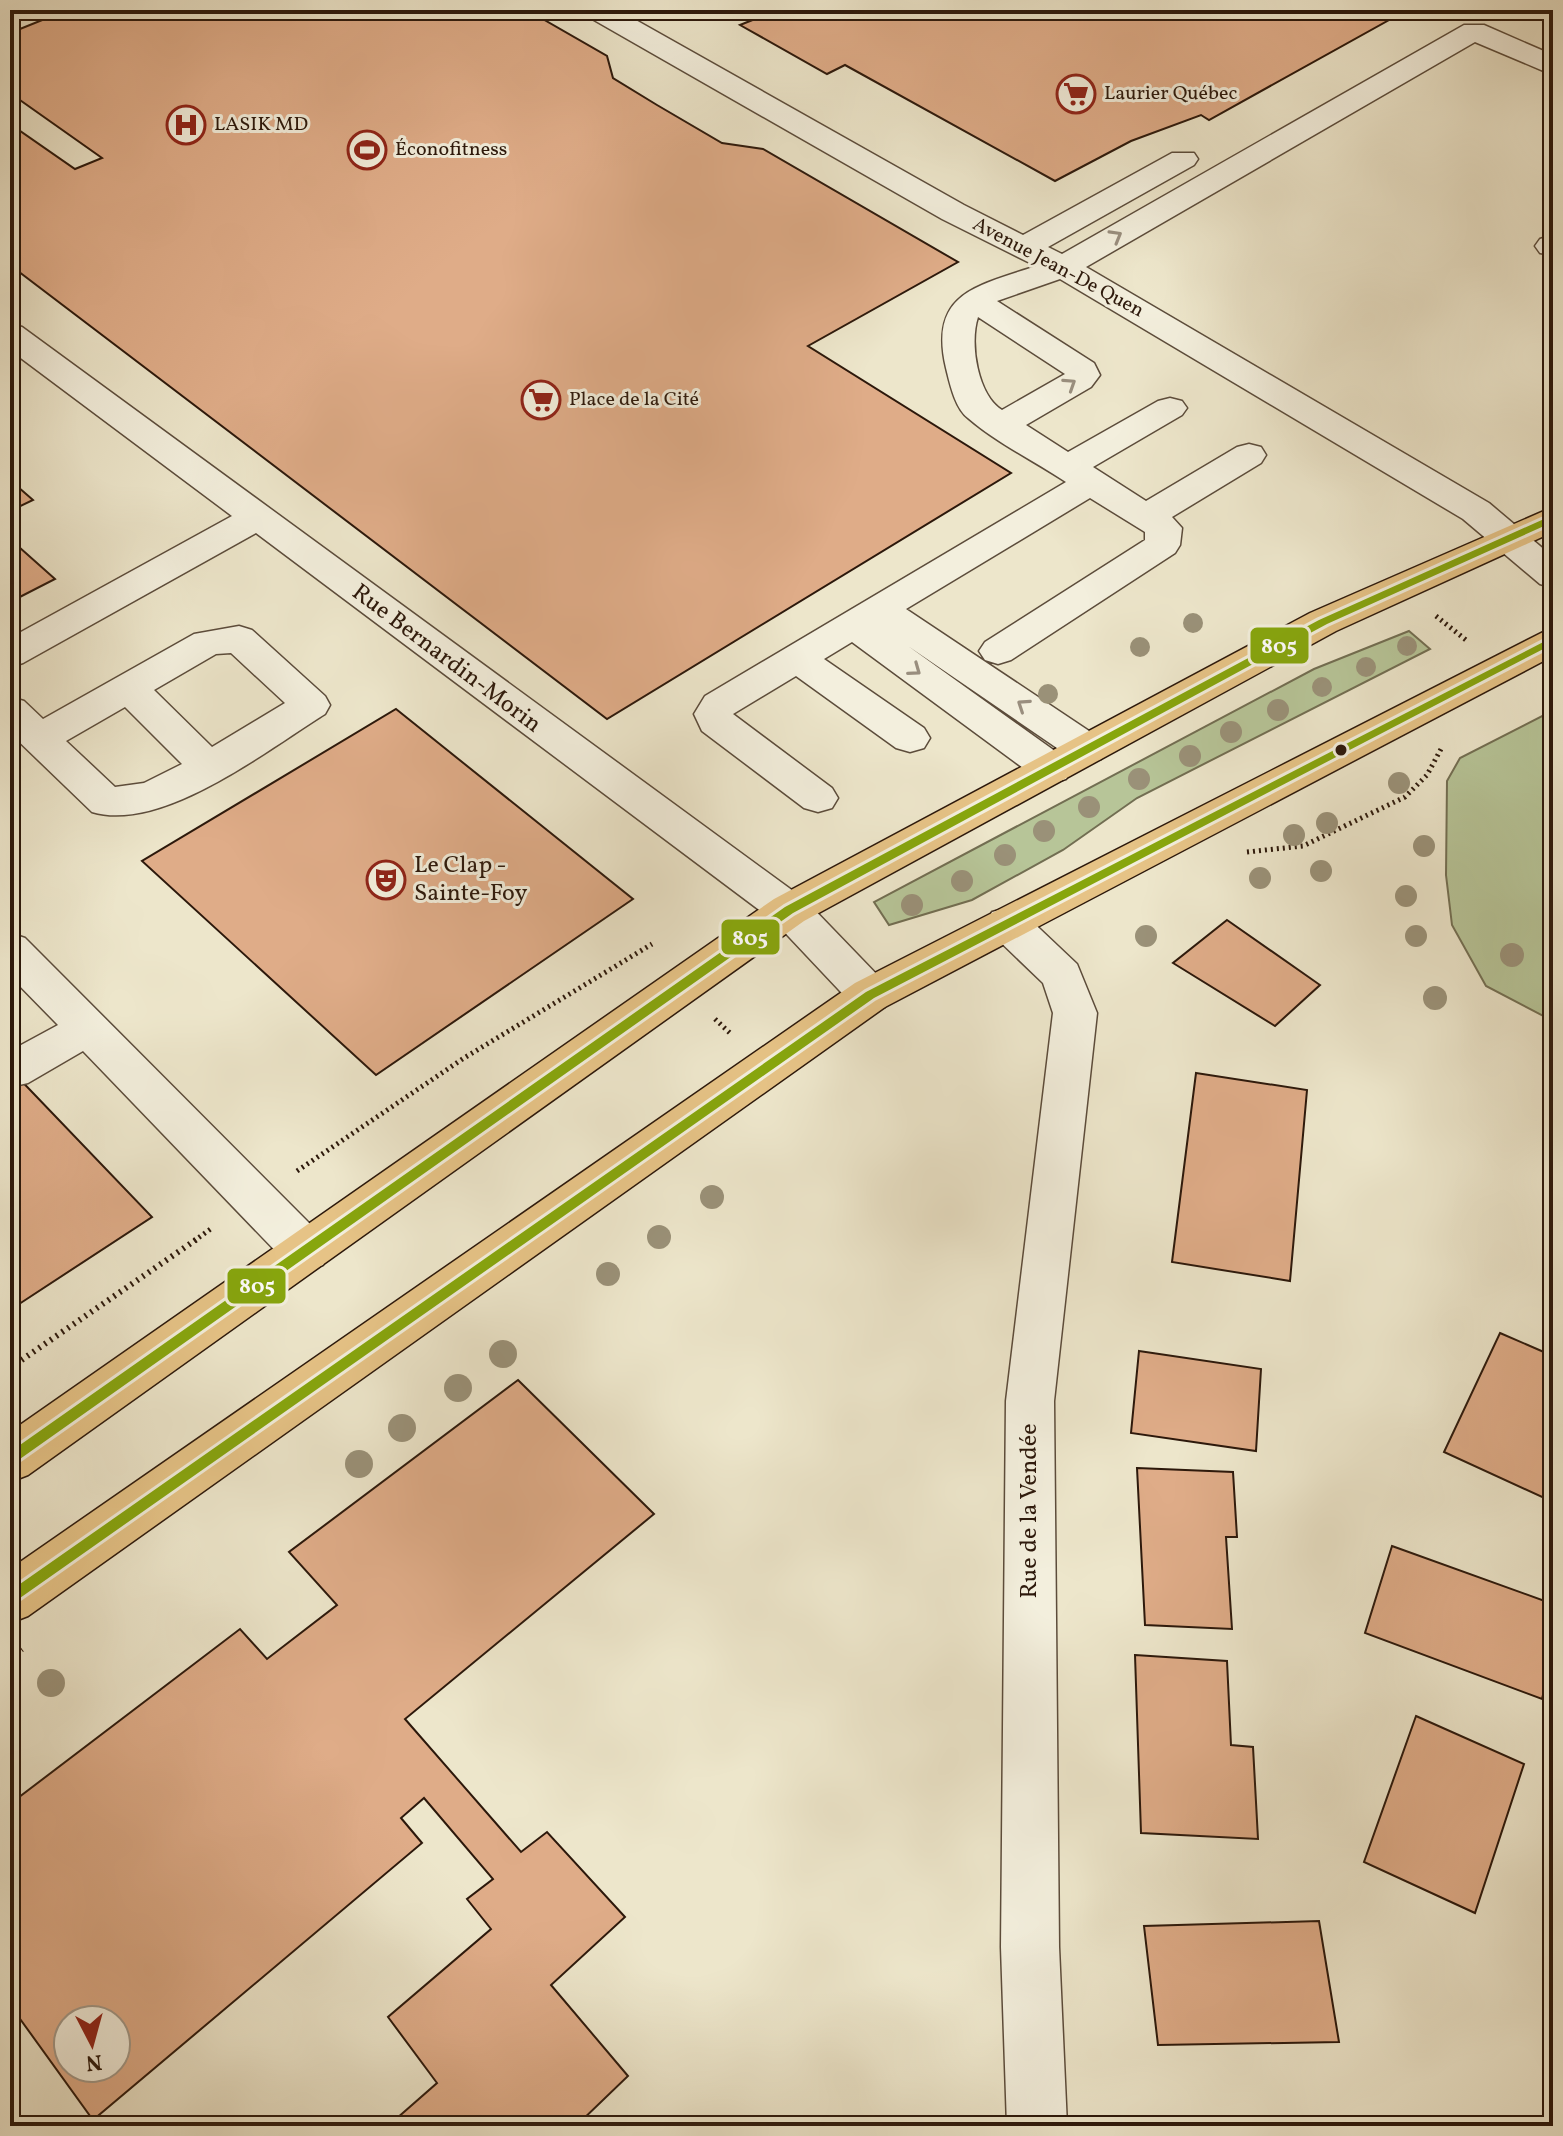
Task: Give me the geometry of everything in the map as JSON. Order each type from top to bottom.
[{"type":"main road","points":[[10,1460],[789,910],[1323,622],[1553,518]]},
{"type":"main road","points":[[10,1599],[870,995],[1553,640]]},
{"type":"street","name":"Avenue Jean-De Quen","points":[[597,10],[953,212],[1063,267],[1476,511],[1553,576]]},
{"type":"street","points":[[998,651],[1162,545],[1164,528],[978,410],[970,397],[956,329],[962,313],[975,301],[1063,267],[1474,31],[1553,66]]},
{"type":"street","points":[[1025,247],[1183,159]]},
{"type":"street","points":[[975,301],[1082,370],[1079,380],[1004,424]]},
{"type":"street","name":"Rue Bernardin-Morin","points":[[10,334],[789,910],[870,995]]},
{"type":"street","points":[[1078,473],[1170,408]]},
{"type":"street","points":[[1146,517],[1249,455]]},
{"type":"street","points":[[818,798],[716,722],[713,714],[719,705],[1091,482],[1078,473]]},
{"type":"street","points":[[10,654],[256,518]]},
{"type":"street","points":[[865,616],[1087,749]]},
{"type":"street","points":[[865,616],[1052,769]]},
{"type":"street","points":[[10,710],[106,802],[152,796],[209,767],[311,705],[239,639],[207,643],[40,738]]},
{"type":"street","points":[[796,658],[910,738]]},
{"type":"street","points":[[130,689],[209,767]]},
{"type":"street","name":"Rue de la Vendée","points":[[1007,923],[1062,975],[1075,1013],[1030,1401],[1030,1947],[1037,2126]]},
{"type":"street","points":[[10,949],[306,1251]]},
{"type":"street","points":[[12,1071],[88,1028]]},
{"type":"path","points":[[1400,588],[1499,667]]},
{"type":"path","points":[[1243,852],[1303,846],[1328,837],[1405,797],[1427,775],[1438,752],[1449,741]]},
{"type":"path","points":[[10,1658],[34,1640]]},
{"type":"green space","points":[[1409,631],[1430,649],[1137,798],[1063,850],[972,900],[889,925],[874,902],[1314,669]]},
{"type":"green space","points":[[1553,712],[1553,1021],[1486,986],[1452,925],[1446,875],[1447,781],[1460,758]]},
{"type":"building","name":"Place de la Cité","points":[[67,10],[527,10],[607,56],[613,78],[657,105],[722,143],[763,149],[958,262],[808,346],[1011,473],[607,719],[10,265],[10,124],[75,169],[102,158],[10,93],[10,33]]},
{"type":"building","name":"Laurier Québec","points":[[747,10],[1407,10],[1209,120],[1201,115],[1131,141],[1055,181],[845,65],[827,74],[740,25],[760,17]]},
{"type":"building","points":[[10,480],[33,500],[10,511]]},
{"type":"building","points":[[10,539],[55,579],[10,602]]},
{"type":"building","name":"Le Clap - Sainte-Foy","points":[[396,709],[633,899],[376,1075],[142,861]]},
{"type":"building","points":[[1227,920],[1320,985],[1275,1026],[1173,963]]},
{"type":"building","points":[[10,1069],[152,1217],[10,1310]]},
{"type":"building","points":[[1196,1073],[1307,1090],[1290,1281],[1172,1262]]},
{"type":"building","points":[[1500,1333],[1553,1356],[1553,1502],[1444,1452]]},
{"type":"building","points":[[1139,1351],[1261,1369],[1256,1451],[1131,1433]]},
{"type":"building","points":[[518,1380],[654,1514],[405,1719],[521,1852],[547,1832],[625,1917],[551,1985],[628,2076],[576,2126],[388,2126],[437,2083],[388,2017],[491,1929],[467,1899],[493,1879],[424,1798],[401,1818],[422,1843],[93,2120],[67,2084],[132,2084],[132,2004],[52,2004],[52,2063],[10,2005],[10,1804],[240,1629],[267,1659],[337,1605],[289,1552]]},
{"type":"building","points":[[1137,1468],[1233,1472],[1237,1537],[1226,1537],[1232,1629],[1145,1625]]},
{"type":"building","points":[[1392,1546],[1553,1604],[1553,1654],[1542,1699],[1365,1633]]},
{"type":"building","points":[[1135,1655],[1227,1661],[1231,1745],[1253,1747],[1258,1839],[1141,1833]]},
{"type":"building","points":[[1416,1716],[1524,1764],[1475,1913],[1364,1862]]},
{"type":"building","points":[[1319,1921],[1339,2042],[1158,2045],[1144,1926]]},
{"type":"transit line","name":"805","points":[[10,1460],[789,910],[1323,622],[1553,518]]},
{"type":"transit line","name":"805","points":[[10,1599],[870,995],[1553,640]]},
{"type":"place","name":"Laurier Québec","points":[[1076,94]]},
{"type":"place","name":"LASIK MD","points":[[186,125]]},
{"type":"place","name":"Éconofitness","points":[[367,150]]},
{"type":"place","name":"Place de la Cité","points":[[541,400]]},
{"type":"place","name":"Le Clap - Sainte-Foy","points":[[386,880]]}]
